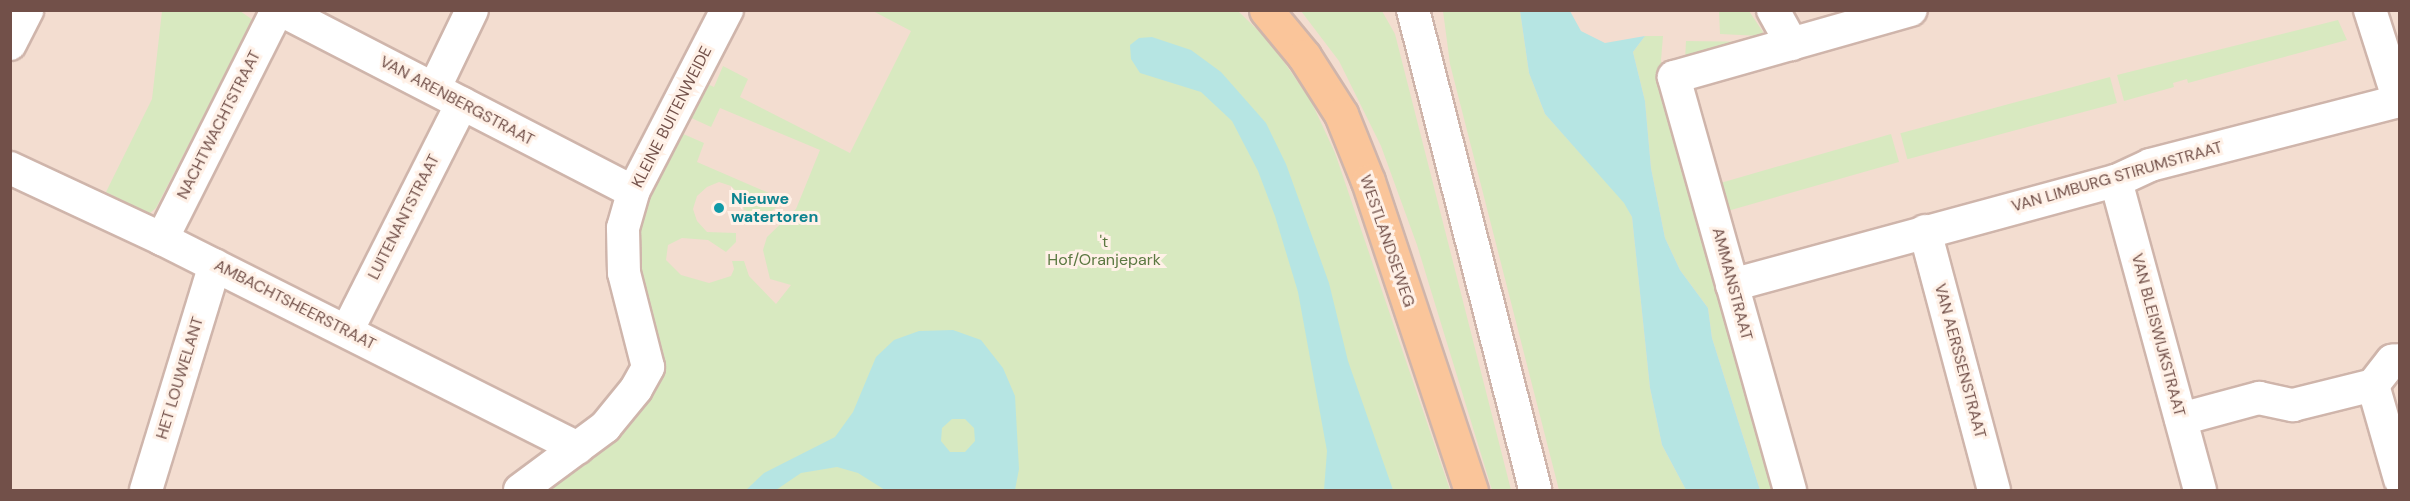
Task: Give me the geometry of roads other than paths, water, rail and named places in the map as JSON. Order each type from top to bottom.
[{"type":"main road","name":"WESTLANDSEWEG","points":[[1266,10],[1304,56],[1341,114],[1368,181],[1471,490]]},
{"type":"street","points":[[10,44],[27,10]]},
{"type":"street","name":"VAN ARENBERGSTRAAT","points":[[279,10],[435,87],[633,192]]},
{"type":"street","name":"NACHTWACHTSTRAAT","points":[[162,239],[279,10]]},
{"type":"street","points":[[435,87],[472,10]]},
{"type":"street","name":"KLEINE BUITENWEIDE","points":[[520,490],[605,427],[636,388],[648,367],[624,273],[623,228],[633,192],[727,10]]},
{"type":"street","points":[[1413,10],[1535,490]]},
{"type":"street","points":[[1773,10],[1792,44],[1911,10]]},
{"type":"street","points":[[2381,18],[2399,101]]},
{"type":"street","name":"AMMANSTRAAT","points":[[1790,490],[1674,77],[1792,44]]},
{"type":"street","name":"VAN LIMBURG STIRUMSTRAAT","points":[[1732,285],[2116,181],[2150,165],[2399,101]]},
{"type":"street","name":"LUITENANTSTRAAT","points":[[347,331],[462,103]]},
{"type":"street","name":"AMBACHTSHEERSTRAAT","points":[[10,168],[215,265],[577,448]]},
{"type":"street","name":"VAN BLEISWIJKSTRAAT","points":[[2116,181],[2200,490]]},
{"type":"street","name":"VAN AERSSENSTRAAT","points":[[1925,231],[1988,489]]},
{"type":"street","name":"HET LOUWELANT","points":[[146,490],[215,265]]},
{"type":"street","points":[[2181,419],[2259,398],[2293,405],[2373,385],[2392,362],[2400,360]]},
{"type":"street","points":[[2373,385],[2400,479]]},
{"type":"water","points":[[1520,11],[1570,11],[1581,31],[1605,43],[1645,36],[1633,52],[1645,101],[1651,168],[1665,238],[1680,270],[1708,308],[1712,338],[1760,490],[1686,490],[1662,445],[1650,388],[1632,217],[1624,203],[1545,114],[1529,73]]},
{"type":"water","points":[[1152,37],[1191,50],[1221,72],[1266,123],[1286,164],[1329,283],[1348,361],[1393,490],[1324,490],[1327,451],[1298,292],[1275,216],[1258,171],[1232,121],[1201,92],[1140,73],[1131,59],[1130,45],[1139,38]]},
{"type":"water","points":[[953,330],[981,340],[1003,368],[1015,396],[1019,469],[1015,490],[885,490],[858,473],[837,467],[801,473],[776,490],[746,490],[764,473],[835,437],[853,412],[876,357],[894,340],[919,331]],"holes":[[[952,419],[965,419],[974,428],[975,441],[965,452],[950,452],[941,441],[942,428]]]},
{"type":"place","name":"Nieuwe watertoren","points":[[719,208]]},
{"type":"park label","name":"'t Hof/Oranjepark","points":[[1104,251]]}]
